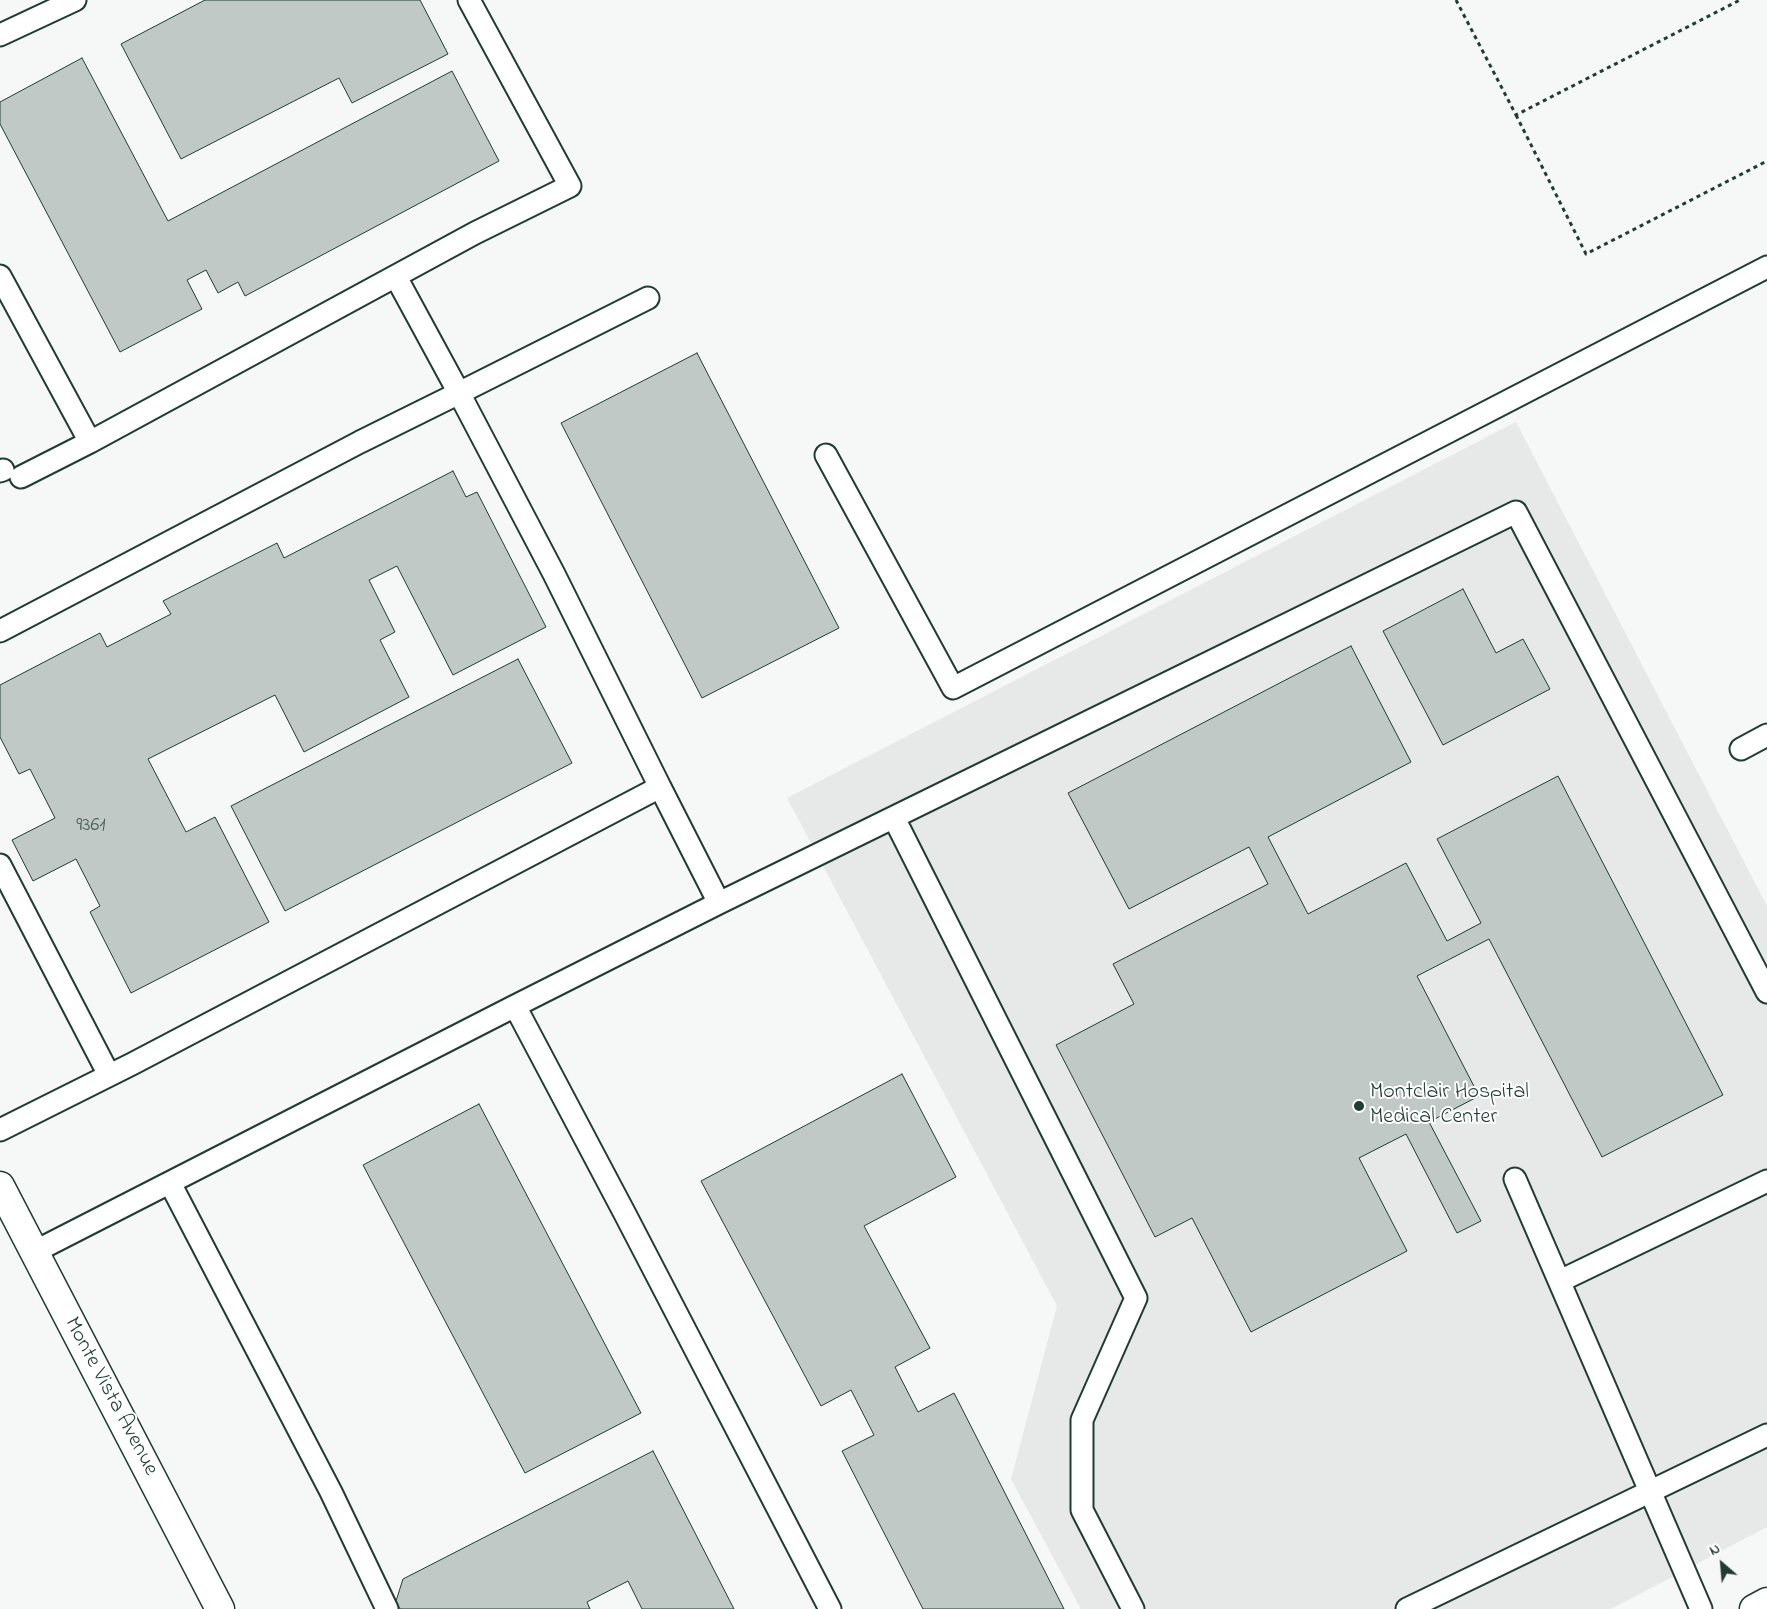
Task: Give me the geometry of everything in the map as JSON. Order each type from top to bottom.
[{"type":"main road","name":"Monte Vista Avenue","points":[[4,1202],[34,1252],[220,1609]]},
{"type":"main road","points":[[1754,1609],[1767,1602]]},
{"type":"lane","points":[[0,35],[74,0]]},
{"type":"lane","points":[[8,473],[90,442],[475,233],[570,186],[470,0]]},
{"type":"lane","points":[[826,455],[953,688],[1767,267]]},
{"type":"lane","points":[[0,276],[90,442]]},
{"type":"lane","points":[[396,277],[554,574],[719,903]]},
{"type":"lane","points":[[0,631],[360,442],[648,298]]},
{"type":"lane","points":[[34,1252],[719,903],[1516,512],[1767,992]]},
{"type":"lane","points":[[1741,749],[1767,735]]},
{"type":"lane","points":[[0,1130],[660,787]]},
{"type":"lane","points":[[894,818],[1136,1298],[1082,1420],[1082,1510],[1132,1609]]},
{"type":"lane","points":[[0,865],[109,1075]]},
{"type":"lane","points":[[515,1006],[621,1205],[830,1609]]},
{"type":"lane","points":[[1515,1179],[1701,1609]]},
{"type":"lane","points":[[1560,1281],[1767,1181]]},
{"type":"lane","points":[[170,1183],[331,1492],[387,1609]]},
{"type":"lane","points":[[1407,1609],[1767,1435]]},
{"type":"path","points":[[1456,0],[1586,254],[1767,161]]},
{"type":"path","points":[[1516,115],[1740,0]]},
{"type":"shaded area","name":"Montclair Hospital Medical Center","points":[[1516,422],[1767,906],[1767,1527],[1611,1609],[1081,1609],[1011,1479],[1057,1306],[787,798]]},
{"type":"building","points":[[205,0],[420,0],[448,54],[352,103],[339,78],[181,159],[121,44]]},
{"type":"building","points":[[82,58],[168,221],[452,71],[499,161],[245,296],[238,282],[218,293],[206,270],[187,280],[202,309],[120,352],[0,124],[0,102]]},
{"type":"building","points":[[697,353],[839,628],[702,698],[561,423]]},
{"type":"building","points":[[453,471],[466,497],[477,492],[546,627],[453,675],[397,566],[369,580],[395,632],[380,640],[409,697],[304,752],[275,695],[148,759],[186,832],[215,817],[269,922],[131,993],[90,912],[100,906],[76,859],[33,881],[12,840],[55,818],[30,769],[19,774],[0,737],[0,685],[100,633],[107,647],[171,614],[163,601],[277,543],[284,558]]},
{"type":"building","points":[[1463,589],[1496,653],[1523,639],[1550,689],[1443,745],[1383,631]]},
{"type":"building","points":[[1351,646],[1411,762],[1268,837],[1308,914],[1406,863],[1447,941],[1481,923],[1437,839],[1558,776],[1723,1095],[1602,1157],[1489,939],[1417,976],[1479,1096],[1429,1122],[1481,1221],[1457,1233],[1406,1134],[1359,1158],[1407,1251],[1251,1332],[1192,1218],[1155,1237],[1056,1045],[1134,1004],[1113,964],[1268,884],[1249,847],[1129,909],[1068,793]]},
{"type":"building","points":[[518,659],[572,763],[285,911],[231,806]]},
{"type":"building","points":[[902,1074],[956,1177],[864,1226],[930,1348],[895,1367],[918,1412],[954,1393],[1064,1609],[923,1609],[842,1451],[874,1435],[851,1390],[821,1406],[701,1181]]},
{"type":"building","points":[[479,1104],[641,1413],[525,1473],[363,1165]]},
{"type":"building","points":[[653,1451],[734,1609],[642,1609],[628,1581],[587,1602],[590,1609],[400,1609],[396,1601],[403,1579]]},
{"type":"place","name":"Montclair Hospital Medical Center","points":[[1359,1106]]}]
